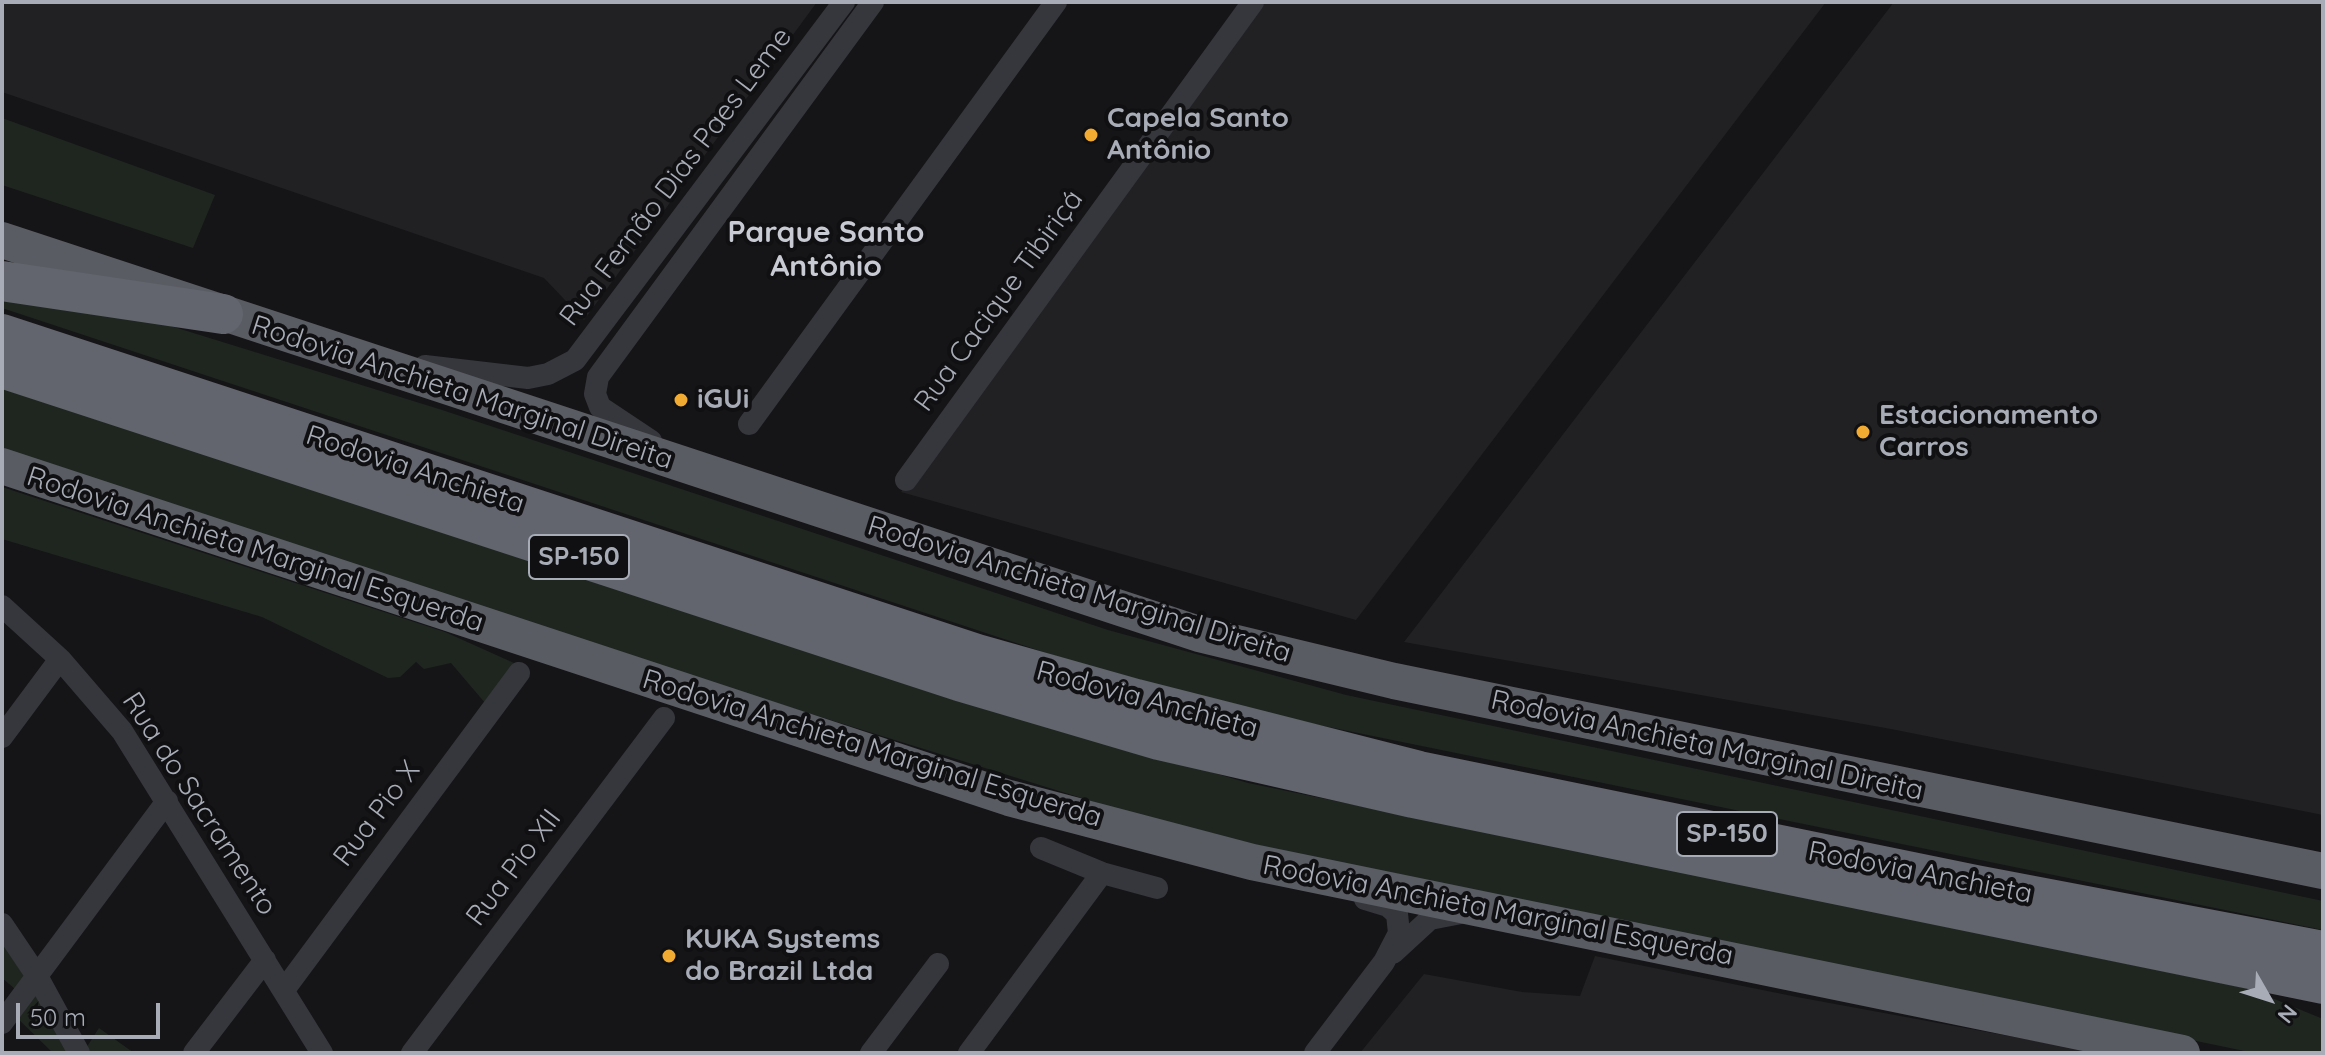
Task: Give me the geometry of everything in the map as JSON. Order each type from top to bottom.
[{"type":"highway","name":"Rodovia Anchieta Marginal Direita","points":[[2,240],[720,479],[1199,634],[1394,681],[2323,871]]},
{"type":"highway","points":[[2,281],[223,314]]},
{"type":"highway","name":"Rodovia Anchieta","points":[[2,334],[977,654],[1136,699],[1419,771],[1976,885],[2323,951]]},
{"type":"highway","name":"Rodovia Anchieta","points":[[2,368],[959,681],[1159,740],[1413,798],[2323,984]]},
{"type":"highway","name":"Rodovia Anchieta Marginal Esquerda","points":[[2,466],[1009,798],[1252,862],[2182,1053]]},
{"type":"highway","points":[[2238,969],[2323,1008]]},
{"type":"street","name":"Rua Fernão Dias Paes Leme","points":[[356,357],[528,378],[548,374],[575,360],[844,2]]},
{"type":"street","name":"Rua Fernão Dias Paes Leme","points":[[720,479],[614,420],[600,407],[595,387],[598,377],[873,2]]},
{"type":"street","points":[[749,424],[1056,2]]},
{"type":"street","name":"Rua Cacique Tibiriçá","points":[[906,480],[1253,2]]},
{"type":"street","name":"Rua do Sacramento","points":[[2,606],[60,659],[122,731],[322,1053]]},
{"type":"street","points":[[2,737],[60,659]]},
{"type":"street","name":"Rua Pio X","points":[[284,990],[519,673]]},
{"type":"street","name":"Rua Pio XII","points":[[412,1053],[664,718]]},
{"type":"street","points":[[2,1023],[167,801]]},
{"type":"street","points":[[1041,848],[1102,873],[1157,888]]},
{"type":"street","points":[[1252,862],[1388,906],[1400,922],[1384,962]]},
{"type":"street","points":[[969,1053],[1102,873]]},
{"type":"street","points":[[1315,1053],[1384,962],[1438,915],[1516,914]]},
{"type":"street","points":[[2,924],[37,976],[79,1053]]},
{"type":"street","points":[[194,1053],[265,960]]},
{"type":"street","points":[[871,1053],[938,964]]},
{"type":"shaded area","points":[[2,2],[817,2],[584,320],[544,278],[2,92]]},
{"type":"shaded area","points":[[1264,2],[1826,2],[1356,620],[901,492]]},
{"type":"shaded area","points":[[1894,2],[2323,2],[2323,815],[1891,729],[1404,642]]},
{"type":"shaded area","points":[[2,118],[215,195],[193,248],[2,185]]},
{"type":"shaded area","points":[[2,291],[77,297],[439,409],[1108,630],[1346,695],[2323,901],[2323,930],[1270,715],[1101,671],[2,308]]},
{"type":"shaded area","points":[[2,386],[897,679],[1248,783],[2250,989],[2323,1019],[2323,1053],[2254,1053],[1191,832],[734,690],[2,448]]},
{"type":"shaded area","points":[[2,487],[445,632],[514,663],[486,704],[451,663],[424,669],[416,662],[400,677],[388,678],[262,617],[2,539]]},
{"type":"shaded area","points":[[2,927],[36,976],[21,994],[2,978]]},
{"type":"shaded area","points":[[1595,956],[2101,1053],[1360,1053],[1424,974],[1522,992],[1580,996]]},
{"type":"shaded area","points":[[37,977],[78,1053],[53,1053],[11,1012]]},
{"type":"shaded area","points":[[99,1028],[134,1053],[83,1053]]},
{"type":"place","name":"Capela Santo Antônio","points":[[1091,135]]},
{"type":"place","name":"iGUi","points":[[681,400]]},
{"type":"place","name":"Estacionamento Carros","points":[[1863,432]]},
{"type":"place","name":"KUKA Systems do Brazil Ltda","points":[[669,956]]},
{"type":"district","name":"Parque Santo Antônio","points":[[826,250]]}]
